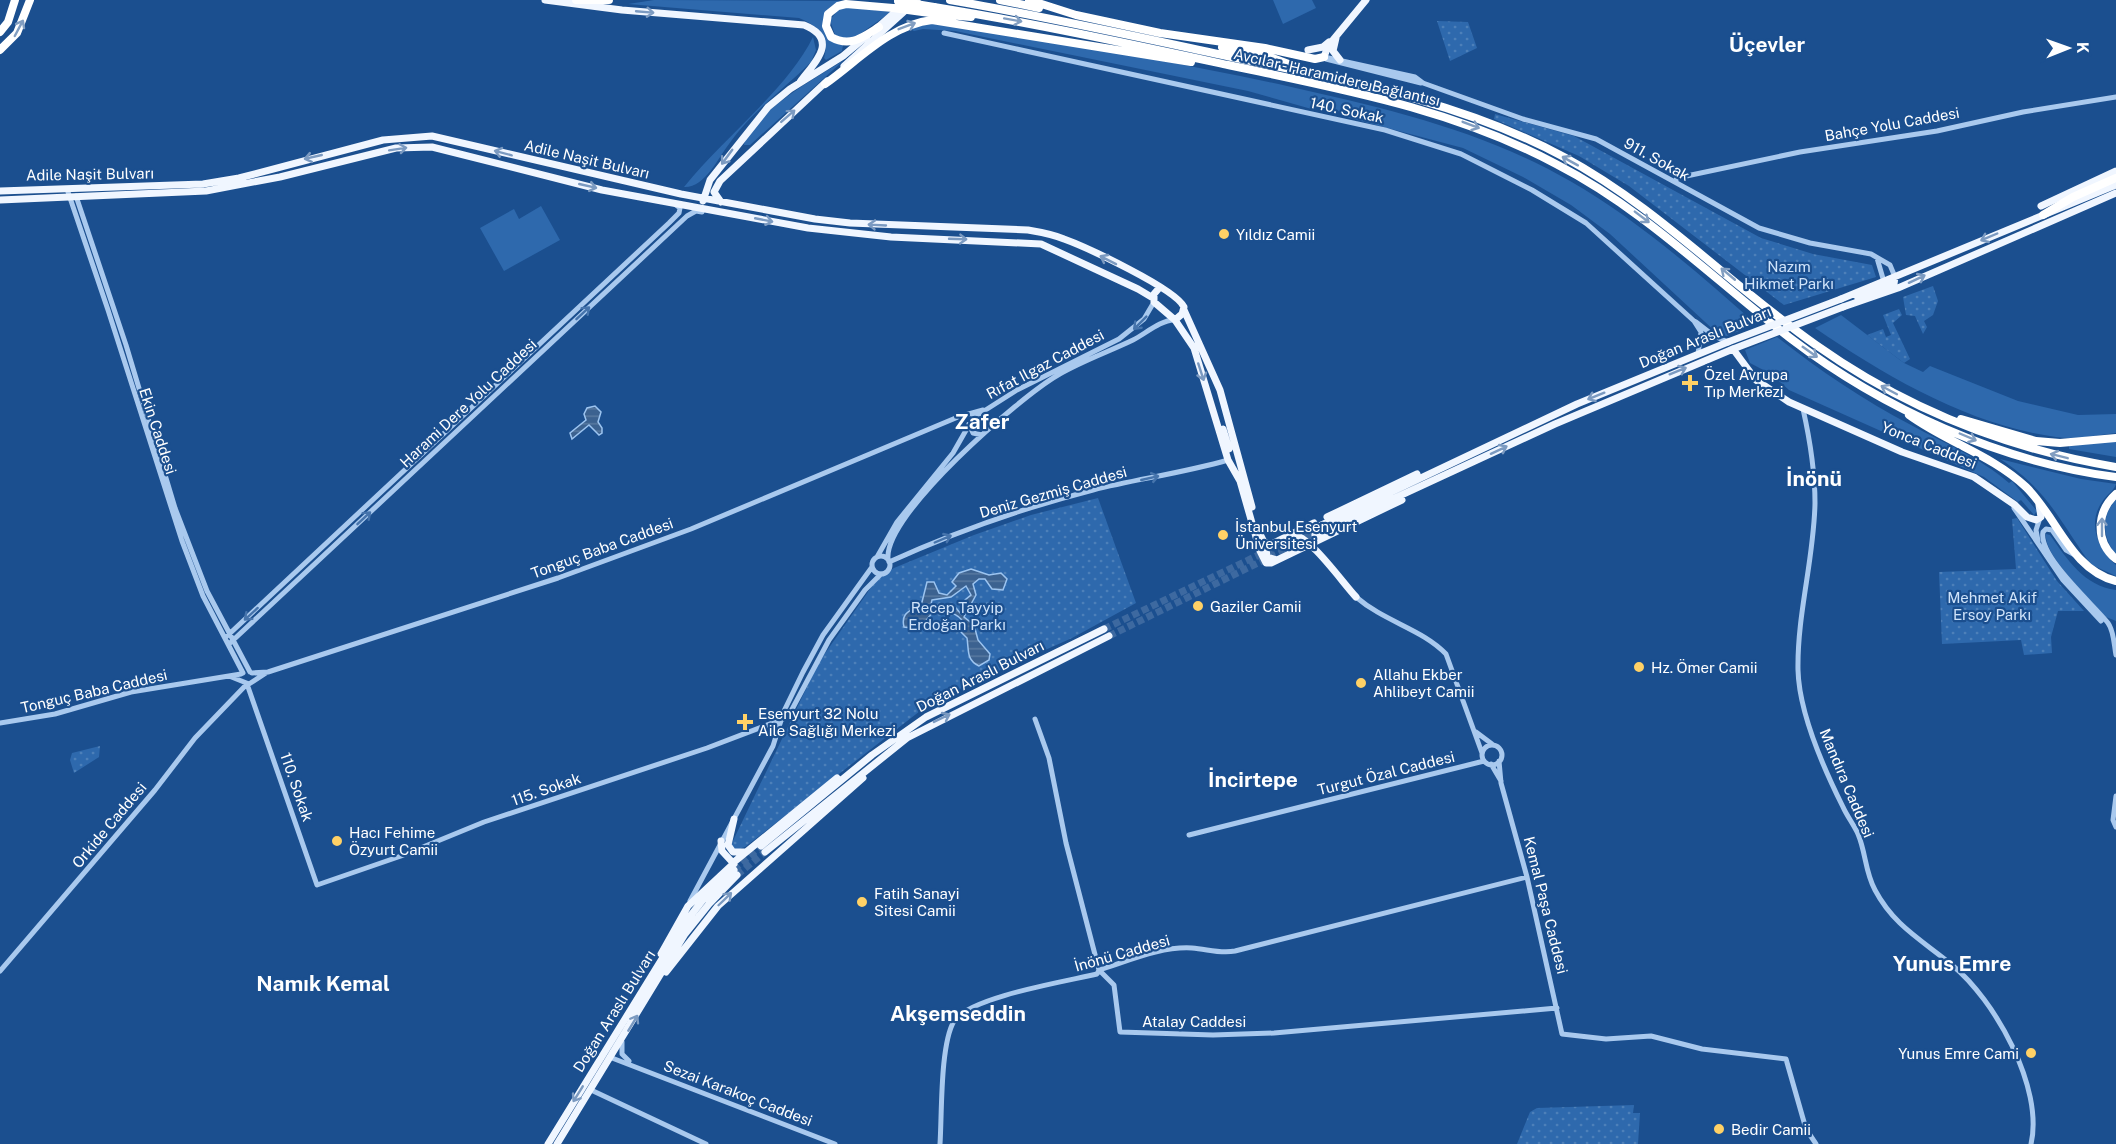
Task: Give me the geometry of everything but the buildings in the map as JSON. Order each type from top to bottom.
[{"type":"highway","points":[[0,32],[8,22],[15,0]]},
{"type":"highway","points":[[0,50],[17,33],[30,0]]},
{"type":"highway","points":[[576,0],[609,0]]},
{"type":"highway","name":"Avcılar - Haramidere Bağlantısı","points":[[950,0],[1304,71],[1461,111],[1523,136],[1562,156],[1649,211],[1814,344],[1879,385],[1942,416],[2033,449],[2116,467]]},
{"type":"highway","points":[[1000,0],[1267,56],[1304,71]]},
{"type":"highway","points":[[1029,0],[1076,15]]},
{"type":"highway","name":"Avcılar - Haramidere Bağlantısı","points":[[879,27],[847,43],[831,38],[826,20],[832,9],[842,4],[993,16],[1398,102],[1450,117],[1517,144],[1567,169],[1626,205],[1791,339],[1896,405],[2006,451],[2066,468],[2116,477]]},
{"type":"highway","points":[[825,84],[892,33],[909,25],[932,20],[1093,44],[1179,60],[1210,61]]},
{"type":"highway","points":[[1182,38],[1265,48],[1315,58],[1324,57]]},
{"type":"highway","points":[[2042,211],[2116,178]]},
{"type":"highway","points":[[1896,405],[1917,421],[1998,465],[2033,494],[2077,556],[2094,572],[2116,581]]},
{"type":"highway","points":[[1942,416],[2036,441],[2060,443],[2116,438]]},
{"type":"highway","points":[[2116,495],[2104,509],[2100,524],[2103,542],[2116,559]]},
{"type":"main road","points":[[545,0],[622,10],[804,25],[816,32],[822,49],[816,65],[801,82]]},
{"type":"main road","points":[[721,202],[714,192],[717,184],[752,148],[825,84],[896,7],[908,0]]},
{"type":"main road","points":[[671,192],[695,192],[712,178],[768,107],[801,82],[843,56],[879,27],[896,7],[917,0]]},
{"type":"main road","points":[[1324,57],[1328,46],[1366,0]]},
{"type":"main road","points":[[1308,50],[1323,47],[1338,35]]},
{"type":"main road","points":[[1338,35],[1333,51],[1340,60]]},
{"type":"main road","name":"Adile Naşit Bulvarı","points":[[0,200],[213,182],[404,136],[432,136],[704,199],[850,224],[1028,230],[1048,234],[1077,245],[1160,287],[1177,297],[1184,310]]},
{"type":"main road","points":[[743,137],[742,149],[752,148]]},
{"type":"main road","points":[[476,157],[479,146]]},
{"type":"main road","name":"Adile Naşit Bulvarı","points":[[0,190],[72,193],[206,191],[263,181],[406,147],[432,147],[602,190],[847,234],[1041,244],[1138,289],[1154,300],[1174,320]]},
{"type":"main road","points":[[532,172],[535,161]]},
{"type":"main road","points":[[2042,211],[2116,171]]},
{"type":"main road","points":[[707,208],[704,205],[704,199],[712,178]]},
{"type":"main road","name":"Doğan Araslı Bulvarı","points":[[1314,533],[1424,489],[1446,475],[1731,345],[1840,298],[1884,282],[2042,211],[2116,185]]},
{"type":"main road","name":"Doğan Araslı Bulvarı","points":[[1314,533],[1424,471],[1443,467],[1577,404],[1698,354],[1898,288],[2116,193]]},
{"type":"main road","points":[[1843,307],[1894,284],[1895,277]]},
{"type":"main road","points":[[1154,300],[1160,287]]},
{"type":"main road","points":[[1272,544],[1263,542],[1259,534],[1220,390],[1184,310],[1174,320],[1194,348],[1228,460],[1240,481],[1263,559],[1271,563],[1305,546],[1314,533]]},
{"type":"main road","name":"Yonca Caddesi","points":[[1731,345],[1756,380],[1803,409],[1847,426],[1902,452],[1974,477],[2009,502]]},
{"type":"main road","points":[[1215,404],[1220,390]]},
{"type":"main road","points":[[1208,394],[1215,404],[1229,448]]},
{"type":"main road","points":[[2009,502],[2031,519],[2036,520],[2041,517],[2039,504],[2033,494]]},
{"type":"main road","points":[[1277,560],[1267,556],[1266,548],[1292,534],[1314,533]]},
{"type":"main road","points":[[1314,533],[1319,555]]},
{"type":"main road","points":[[1292,534],[1301,538],[1305,546],[1347,593],[1356,597]]},
{"type":"main road","points":[[1305,546],[1319,555],[1356,597]]},
{"type":"main road","name":"Doğan Araslı Bulvarı","points":[[1104,629],[941,707],[872,755],[763,849],[918,730],[1109,636]]},
{"type":"main road","points":[[977,701],[987,700],[1089,652]]},
{"type":"main road","points":[[557,1144],[622,1042],[692,925],[748,850],[830,783],[872,755]]},
{"type":"main road","points":[[661,977],[673,965],[718,906],[749,876],[840,800],[876,763]]},
{"type":"main road","points":[[734,819],[728,845],[733,852],[757,847],[763,852],[765,864]]},
{"type":"main road","points":[[721,841],[722,851],[742,874],[749,876]]},
{"type":"main road","points":[[653,972],[668,937],[688,906],[735,867]]},
{"type":"main road","name":"Doğan Araslı Bulvarı","points":[[548,1144],[691,914],[735,867]]},
{"type":"street","name":"140. Sokak","points":[[944,33],[1385,130],[1461,154],[1532,190],[1586,223],[1694,321],[1731,345]]},
{"type":"street","name":"911. Sokak","points":[[1324,57],[1407,75],[1423,83]]},
{"type":"street","name":"911. Sokak","points":[[1324,57],[1334,62],[1423,83],[1523,119],[1596,139],[1758,228],[1810,243],[1864,252],[1877,258]]},
{"type":"street","name":"Bahçe Yolu Caddesi","points":[[1675,182],[1677,178],[1738,168],[1800,152],[1936,131],[2024,112],[2116,97]]},
{"type":"street","name":"Ekin Caddesi","points":[[72,193],[171,511],[205,594],[251,672],[246,680]]},
{"type":"street","name":"Harami Dere Yolu Caddesi","points":[[228,635],[677,216],[679,206],[669,202]]},
{"type":"street","name":"Harami Dere Yolu Caddesi","points":[[232,642],[693,212],[735,214]]},
{"type":"street","points":[[1877,258],[1890,265],[1895,277]]},
{"type":"street","points":[[1877,258],[1885,278],[1884,282]]},
{"type":"street","name":"Rıfat Ilgaz Caddesi","points":[[983,410],[1119,339],[1144,320],[1154,300]]},
{"type":"street","name":"Rıfat Ilgaz Caddesi","points":[[881,574],[888,570],[890,541],[900,524],[948,467],[984,434],[1058,375],[1174,320]]},
{"type":"street","points":[[1694,321],[1701,332],[1698,354]]},
{"type":"street","points":[[559,326],[564,332]]},
{"type":"street","points":[[1004,398],[1013,400],[1013,409]]},
{"type":"street","points":[[478,402],[482,408]]},
{"type":"street","name":"Mandıra Caddesi","points":[[1803,409],[1809,437],[1815,502],[1798,670],[1803,706],[1814,740],[1842,806],[1858,835],[1865,866],[1880,899],[1894,921],[1954,966],[1991,1011],[2014,1050],[2031,1099],[2035,1126],[2031,1144]]},
{"type":"street","points":[[688,906],[773,746],[802,672],[824,635],[872,567],[897,522],[953,453],[969,424],[983,410]]},
{"type":"street","name":"Tonguç Baba Caddesi","points":[[0,723],[56,714],[131,692],[229,676],[246,680],[251,672],[268,672],[558,578],[691,529],[952,420],[983,410]]},
{"type":"street","points":[[952,420],[964,421],[969,424],[973,433],[984,434]]},
{"type":"street","points":[[430,445],[436,452]]},
{"type":"street","name":"Deniz Gezmiş Caddesi","points":[[889,561],[970,528],[1021,511],[1095,490],[1228,460]]},
{"type":"street","name":"Yonca Caddesi","points":[[2009,502],[2063,580],[2111,630]]},
{"type":"street","points":[[2041,517],[2036,530],[2042,549]]},
{"type":"street","points":[[2077,556],[2066,550],[2052,530],[2043,532],[2044,542],[2058,567],[2109,624],[2116,655]]},
{"type":"street","points":[[877,557],[889,561]]},
{"type":"street","points":[[783,719],[789,715],[829,640],[865,590],[881,574],[872,567]]},
{"type":"street","points":[[1356,597],[1384,618],[1435,643],[1446,654],[1476,732],[1484,761],[1491,764],[1499,761],[1501,751],[1476,732]]},
{"type":"street","name":"Ekin Caddesi","points":[[232,642],[246,680]]},
{"type":"street","points":[[246,680],[268,672]]},
{"type":"street","name":"Orkide Caddesi","points":[[0,971],[154,790],[195,738],[237,694],[246,680]]},
{"type":"street","name":"110. Sokak","points":[[246,680],[317,885]]},
{"type":"street","name":"115. Sokak","points":[[317,885],[401,856],[484,822],[707,748],[783,719]]},
{"type":"street","name":"Atalay Caddesi","points":[[1035,719],[1041,730],[1049,758],[1066,843],[1099,970],[1114,985],[1120,1032],[1245,1034],[1453,1019],[1557,1008]]},
{"type":"street","points":[[1482,753],[1485,748],[1493,745]]},
{"type":"street","name":"Turgut Özal Caddesi","points":[[1189,835],[1484,761]]},
{"type":"street","name":"Kemal Paşa Caddesi","points":[[1499,761],[1501,783],[1527,877],[1562,1034],[1606,1039],[1651,1036],[1702,1048],[1786,1059],[1806,1129],[1816,1144]]},
{"type":"street","name":"Kemal Paşa Caddesi","points":[[1491,764],[1501,783]]},
{"type":"street","points":[[2116,796],[2113,820],[2116,827]]},
{"type":"street","name":"İnönü Caddesi","points":[[940,1144],[945,1057],[954,1021],[972,1006],[987,1000],[1097,974],[1099,970],[1178,949],[1235,951],[1527,877]]},
{"type":"street","points":[[622,1042],[622,1054],[632,1065]]},
{"type":"street","name":"Sezai Karakoç Caddesi","points":[[612,1058],[834,1144]]},
{"type":"street","points":[[591,1090],[706,1144]]},
{"type":"green space","points":[[654,0],[839,1],[829,8],[824,18],[835,42],[843,45],[842,51],[826,60],[824,58],[825,44],[820,33],[811,24],[799,18],[628,4]]},
{"type":"green space","points":[[1273,0],[1312,0],[1316,8],[1283,24]]},
{"type":"green space","points":[[845,7],[891,12],[857,36],[842,39],[835,35],[830,20],[838,10]]},
{"type":"green space","points":[[1437,21],[1468,22],[1477,48],[1450,61]]},
{"type":"green space","points":[[930,22],[1109,51],[1287,86],[1396,112],[1467,134],[1537,163],[1595,196],[1666,248],[1756,324],[1727,336],[1718,334],[1610,234],[1571,205],[1523,177],[1463,148],[1342,116],[1342,112],[1316,106],[1315,110],[1248,91],[955,31],[923,29],[914,31],[908,28]]},
{"type":"green space","points":[[813,37],[816,50],[811,62],[748,121],[705,178],[692,186],[684,187],[771,95],[802,57]]},
{"type":"green space","points":[[843,61],[750,145],[744,145],[748,134],[770,110]]},
{"type":"green space","name":"Nazım Hikmet Parkı","points":[[1495,114],[1574,136],[1761,238],[1813,254],[1872,265],[1876,277],[1784,305],[1629,186],[1579,156],[1494,119]]},
{"type":"green space","points":[[541,206],[560,240],[504,271],[480,228],[514,209],[519,219]]},
{"type":"green space","points":[[1933,286],[1938,301],[1933,315],[1924,321],[1927,327],[1923,334],[1915,316],[1906,315],[1903,297]]},
{"type":"green space","points":[[1899,309],[1902,315],[1893,323],[1910,359],[1904,363],[1867,335],[1883,329],[1886,337],[1891,335],[1883,315]]},
{"type":"green space","points":[[1841,315],[1904,363],[1923,372],[1930,366],[2018,401],[2078,415],[2116,414],[2116,433],[2078,438],[2056,437],[1992,422],[1960,410],[1900,381],[1815,328]]},
{"type":"green space","points":[[1777,337],[1859,395],[1974,458],[2009,483],[2012,481],[2037,511],[2034,515],[2021,500],[2018,502],[1984,477],[1789,390],[1771,374],[1750,363],[1745,350]]},
{"type":"green space","points":[[2116,441],[2116,457],[2069,449],[2069,446]]},
{"type":"green space","points":[[2000,459],[2081,479],[2116,484],[2098,510],[2095,527],[2104,552],[2116,565],[2116,576],[2092,565],[2039,492]]},
{"type":"green space","name":"Recep Tayyip Erdoğan Parkı","points":[[1098,498],[1136,603],[1072,638],[967,685],[920,711],[745,847],[736,850],[731,845],[819,662],[877,579],[894,568],[974,535],[1031,515]]},
{"type":"green space","points":[[2116,500],[2116,554],[2108,541],[2105,527],[2108,513]]},
{"type":"green space","name":"Mehmet Akif Ersoy Parkı","points":[[2017,518],[2057,581],[2084,611],[2058,611],[2051,637],[2052,653],[2024,655],[2021,640],[1942,644],[1939,572],[2016,569],[2012,519]]},
{"type":"green space","points":[[2046,534],[2050,535],[2077,570],[2095,583],[2116,590],[2116,621],[2106,617],[2060,565],[2047,543]]},
{"type":"green space","points":[[100,746],[99,757],[74,773],[70,760],[72,753]]},
{"type":"green space","points":[[1634,1105],[1633,1113],[1640,1113],[1638,1144],[1517,1144],[1530,1112],[1537,1108]]},
{"type":"shaded area","points":[[595,406],[601,412],[598,422],[602,433],[599,435],[589,425],[572,439],[570,433],[586,420],[584,414],[587,408]]},
{"type":"shaded area","points":[[971,569],[989,575],[1001,573],[1007,579],[1003,590],[992,589],[985,579],[979,579],[973,584],[976,595],[964,617],[974,625],[978,640],[990,654],[989,660],[979,666],[970,658],[967,638],[961,632],[964,624],[955,614],[942,611],[933,612],[919,629],[904,627],[906,614],[922,602],[927,582],[934,582],[939,593],[947,595],[956,586],[952,582],[959,573]],"holes":[[[966,586],[971,595],[965,600],[961,614],[955,607],[931,604],[932,600],[951,597]]]},
{"type":"tunnel","points":[[1104,629],[1311,530]]},
{"type":"tunnel","points":[[1109,636],[1315,535]]},
{"type":"tunnel","points":[[734,870],[761,846]]},
{"type":"tunnel","points":[[737,875],[765,852]]},
{"type":"place","name":"Yıldız Camii","points":[[1224,234]]},
{"type":"place","name":"Özel Avrupa Tıp Merkezi","points":[[1690,383]]},
{"type":"place","name":"İstanbul Esenyurt Üniversitesi","points":[[1223,535]]},
{"type":"place","name":"Gaziler Camii","points":[[1198,606]]},
{"type":"place","name":"Hz. Ömer Camii","points":[[1639,667]]},
{"type":"place","name":"Allahu Ekber Ahlibeyt Camii","points":[[1361,683]]},
{"type":"place","name":"Esenyurt 32 Nolu Aile Sağlığı Merkezi","points":[[745,722]]},
{"type":"place","name":"Hacı Fehime Özyurt Camii","points":[[337,841]]},
{"type":"place","name":"Fatih Sanayi Sitesi Camii","points":[[862,902]]},
{"type":"place","name":"Yunus Emre Cami","points":[[2031,1053]]},
{"type":"place","name":"Bedir Camii","points":[[1719,1129]]},
{"type":"district","name":"Üçevler","points":[[1767,44]]},
{"type":"district","name":"Zafer","points":[[982,421]]},
{"type":"district","name":"İnönü","points":[[1814,478]]},
{"type":"district","name":"İncirtepe","points":[[1253,779]]},
{"type":"district","name":"Yunus Emre","points":[[1952,963]]},
{"type":"district","name":"Namık Kemal","points":[[323,983]]},
{"type":"district","name":"Akşemseddin","points":[[958,1013]]}]
